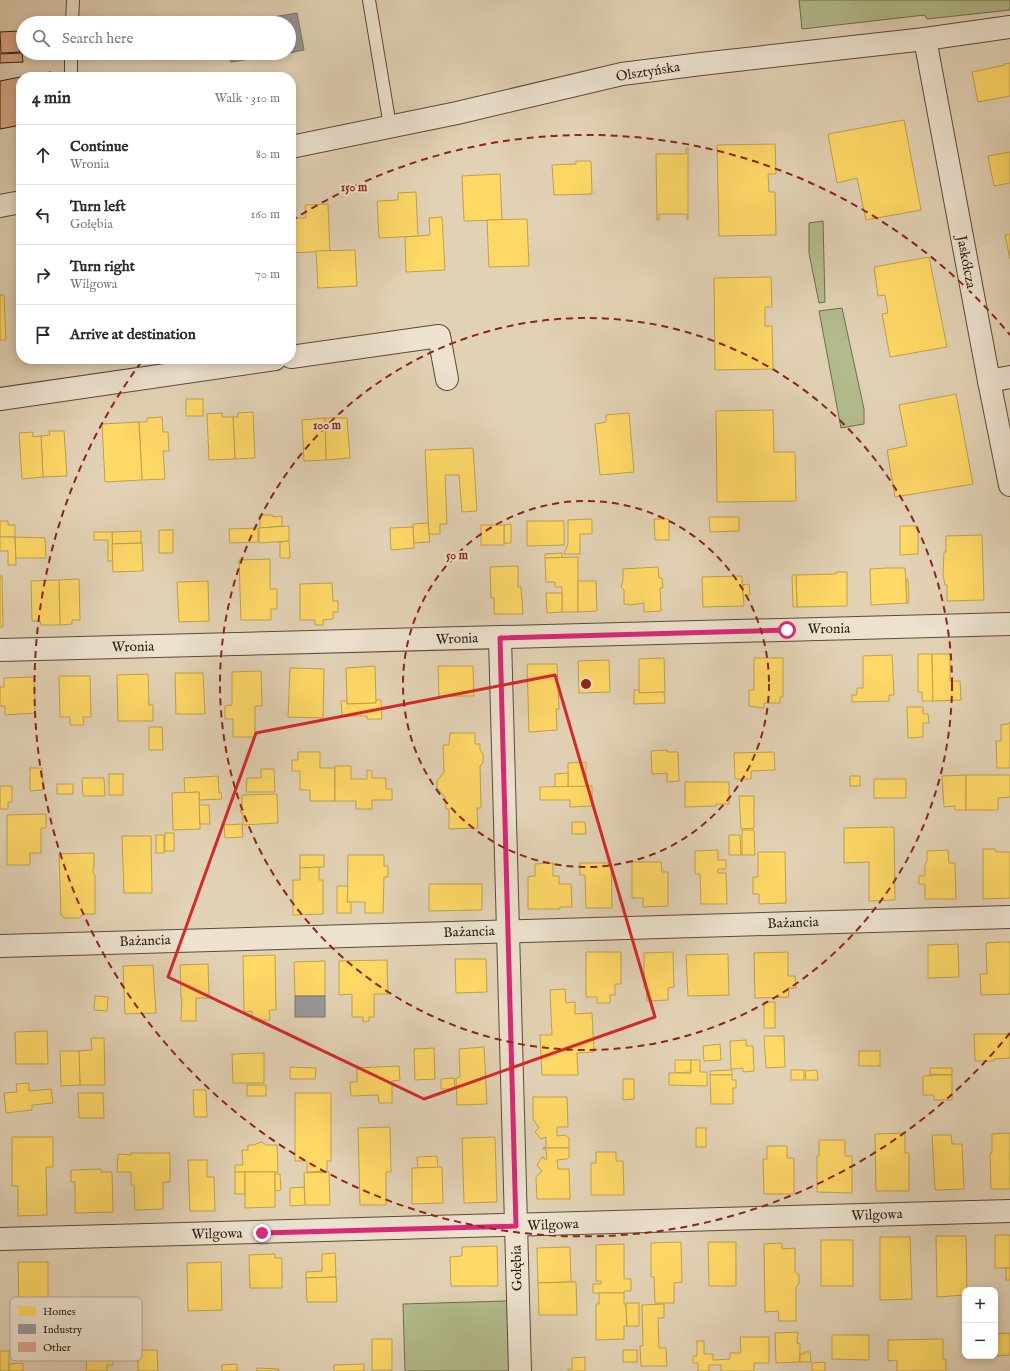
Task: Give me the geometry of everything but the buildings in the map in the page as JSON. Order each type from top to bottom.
[{"type":"street","name":"Olsztyńska","points":[[296,146],[457,113],[622,74],[680,66],[925,39],[1010,27]]},
{"type":"street","name":"Jaskółcza","points":[[925,39],[1010,485]]},
{"type":"street","points":[[0,206],[16,203]]},
{"type":"street","points":[[296,356],[439,336],[447,379]]},
{"type":"street","points":[[0,399],[241,364]]},
{"type":"street","points":[[989,381],[1010,377]]},
{"type":"street","name":"Wronia","points":[[0,650],[1010,624]]},
{"type":"street","name":"Gołębia","points":[[500,638],[520,1371]]},
{"type":"street","name":"Bażancia","points":[[0,946],[1010,917]]},
{"type":"street","name":"Wilgowa","points":[[0,1239],[516,1226],[1010,1211]]},
{"type":"lane","points":[[72,16],[73,0]]},
{"type":"lane","points":[[369,0],[390,126]]},
{"type":"lane","points":[[71,60],[71,72]]},
{"type":"highlighted area","points":[[555,675],[655,1017],[424,1099],[168,977],[256,733]]},
{"type":"green space","points":[[799,0],[1010,0],[1010,10],[927,19],[925,15],[802,29]]},
{"type":"green space","points":[[823,221],[825,302],[819,303],[809,253],[809,223]]},
{"type":"green space","points":[[842,308],[864,409],[864,424],[841,428],[819,311]]},
{"type":"green space","points":[[507,1301],[509,1371],[405,1371],[403,1304]]},
{"type":"route","points":[[262,1233],[516,1226],[500,638],[787,630]]}]
